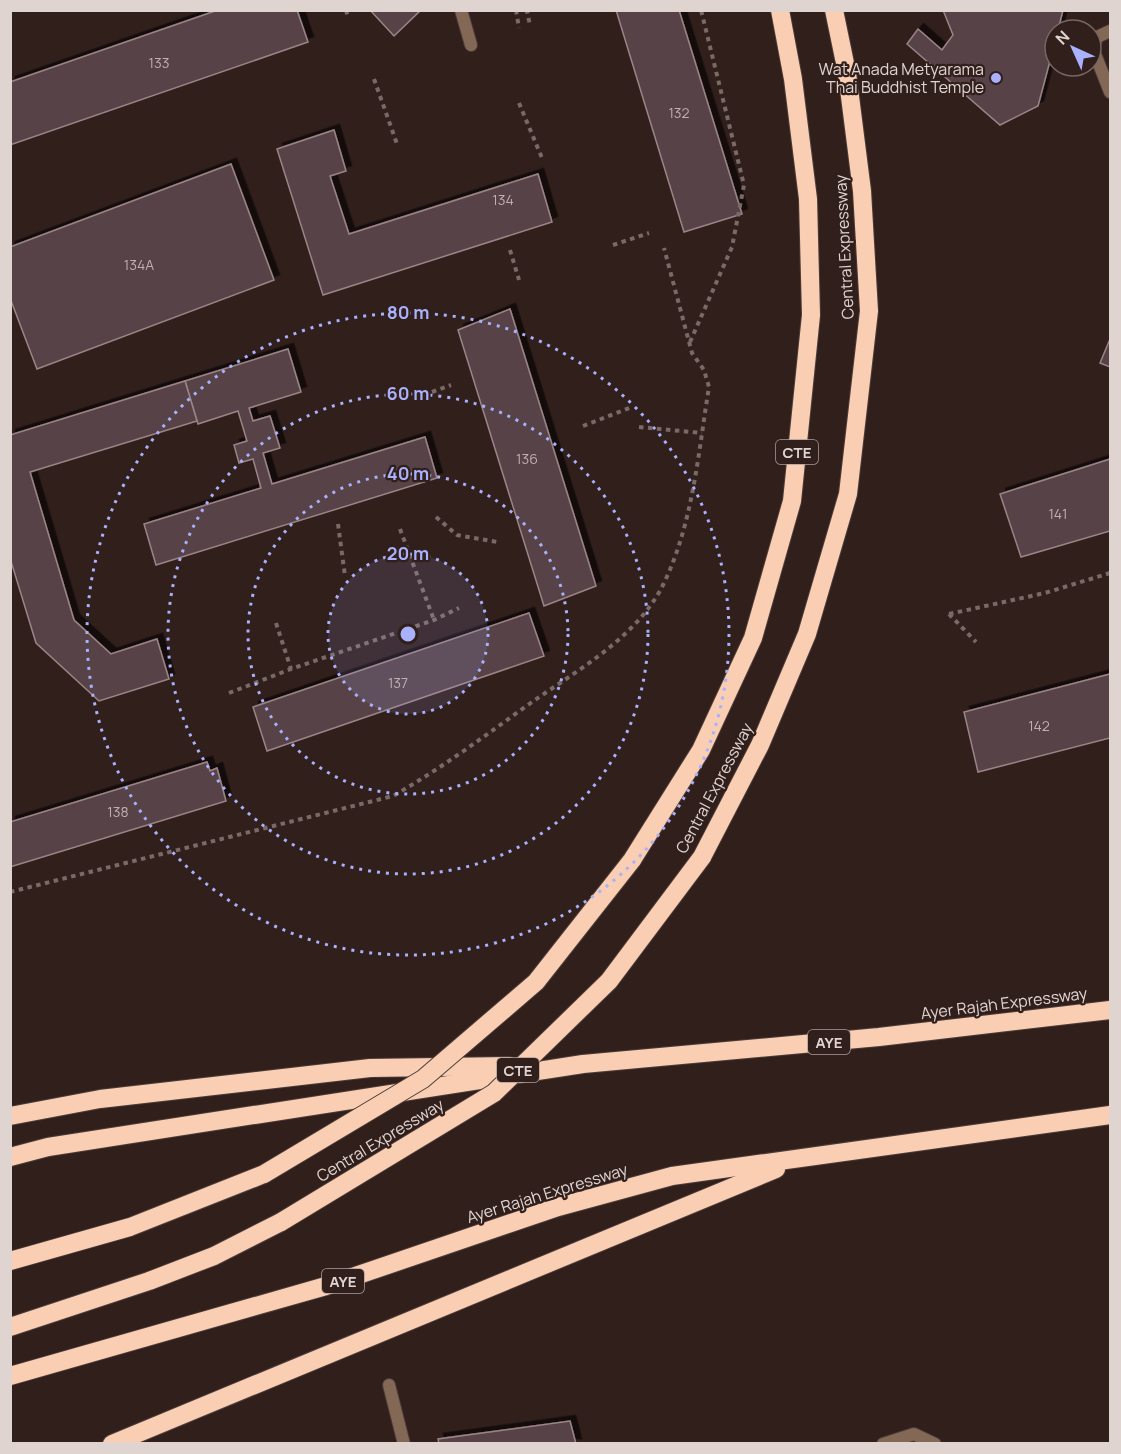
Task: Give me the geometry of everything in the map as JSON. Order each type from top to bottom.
[{"type":"highway","name":"Central Expressway","points":[[10,1261],[130,1227],[264,1174],[423,1079],[536,981],[632,860],[701,750],[753,639],[792,501],[811,315],[808,199],[793,79],[780,10]]},
{"type":"highway","name":"Central Expressway","points":[[10,1327],[149,1281],[214,1256],[281,1222],[494,1093],[609,981],[702,857],[760,745],[807,634],[848,494],[869,311],[862,191],[847,73],[834,10]]},
{"type":"highway","name":"Ayer Rajah Expressway","points":[[10,1157],[48,1147],[583,1064],[879,1037],[1110,1010]]},
{"type":"highway","name":"AYE","points":[[10,1116],[100,1099],[370,1068],[583,1064]]},
{"type":"highway","name":"Ayer Rajah Expressway","points":[[10,1376],[326,1286],[558,1207],[672,1176],[1110,1115]]},
{"type":"highway","points":[[112,1443],[800,1159]]},
{"type":"lane","points":[[461,10],[471,45]]},
{"type":"lane","points":[[1110,31],[1097,37],[1093,49],[1110,92]]},
{"type":"lane","points":[[389,1385],[404,1443]]},
{"type":"lane","points":[[883,1443],[914,1434],[935,1443]]},
{"type":"path","points":[[346,10],[348,17]]},
{"type":"path","points":[[516,10],[519,28]]},
{"type":"path","points":[[529,10],[527,12],[530,25]]},
{"type":"path","points":[[690,343],[732,247],[744,185],[701,10]]},
{"type":"path","points":[[374,79],[397,144]]},
{"type":"path","points":[[519,103],[542,158]]},
{"type":"path","points":[[613,245],[650,233]]},
{"type":"path","points":[[10,892],[393,796],[435,772],[599,654],[635,624],[663,586],[690,507],[709,387],[704,370],[692,353],[664,248]]},
{"type":"path","points":[[510,250],[519,280]]},
{"type":"path","points":[[432,392],[451,386]]},
{"type":"path","points":[[583,426],[632,407]]},
{"type":"path","points":[[639,427],[702,433]]},
{"type":"path","points":[[436,517],[457,535],[497,542]]},
{"type":"path","points":[[338,524],[345,576]]},
{"type":"path","points":[[400,529],[435,620]]},
{"type":"path","points":[[976,642],[949,614],[1045,593],[1110,573]]},
{"type":"path","points":[[229,693],[291,669],[435,620],[459,608]]},
{"type":"path","points":[[276,623],[291,669]]},
{"type":"building","points":[[218,10],[297,10],[308,42],[10,145],[10,82]]},
{"type":"building","points":[[370,10],[421,10],[394,36]]},
{"type":"building","points":[[616,10],[679,10],[742,214],[684,232]]},
{"type":"building","name":"Wat Anada Metyarama Thai Buddhist Temple","points":[[943,10],[1063,10],[1061,18],[1043,18],[1043,78],[1045,78],[1038,106],[1000,125],[907,44],[918,29],[942,50],[953,35]]},
{"type":"building","points":[[334,130],[346,171],[330,176],[349,234],[538,174],[552,222],[323,295],[277,149]]},
{"type":"building","points":[[231,164],[274,280],[37,369],[10,298],[10,247]]},
{"type":"building","points":[[510,309],[596,586],[544,606],[458,330]]},
{"type":"building","points":[[1110,339],[1110,367],[1100,363]]},
{"type":"building","points":[[288,349],[301,392],[249,408],[253,421],[270,416],[280,448],[263,453],[272,484],[425,437],[437,478],[156,565],[144,524],[261,488],[253,459],[239,463],[234,445],[247,441],[238,411],[198,424],[185,381]]},
{"type":"building","points":[[185,381],[197,421],[30,472],[74,620],[111,654],[157,639],[169,679],[99,701],[36,643],[10,558],[10,435]]},
{"type":"building","points":[[1110,459],[1110,531],[1021,557],[1000,494]]},
{"type":"building","points":[[529,613],[544,656],[267,751],[253,707]]},
{"type":"building","points":[[1110,674],[1110,738],[978,772],[964,712]]},
{"type":"building","points":[[207,762],[210,771],[217,768],[226,801],[10,867],[10,822]]},
{"type":"building","points":[[570,1421],[576,1444],[439,1444],[438,1439]]},
{"type":"place","name":"Wat Anada Metyarama Thai Buddhist Temple","points":[[996,78]]}]
